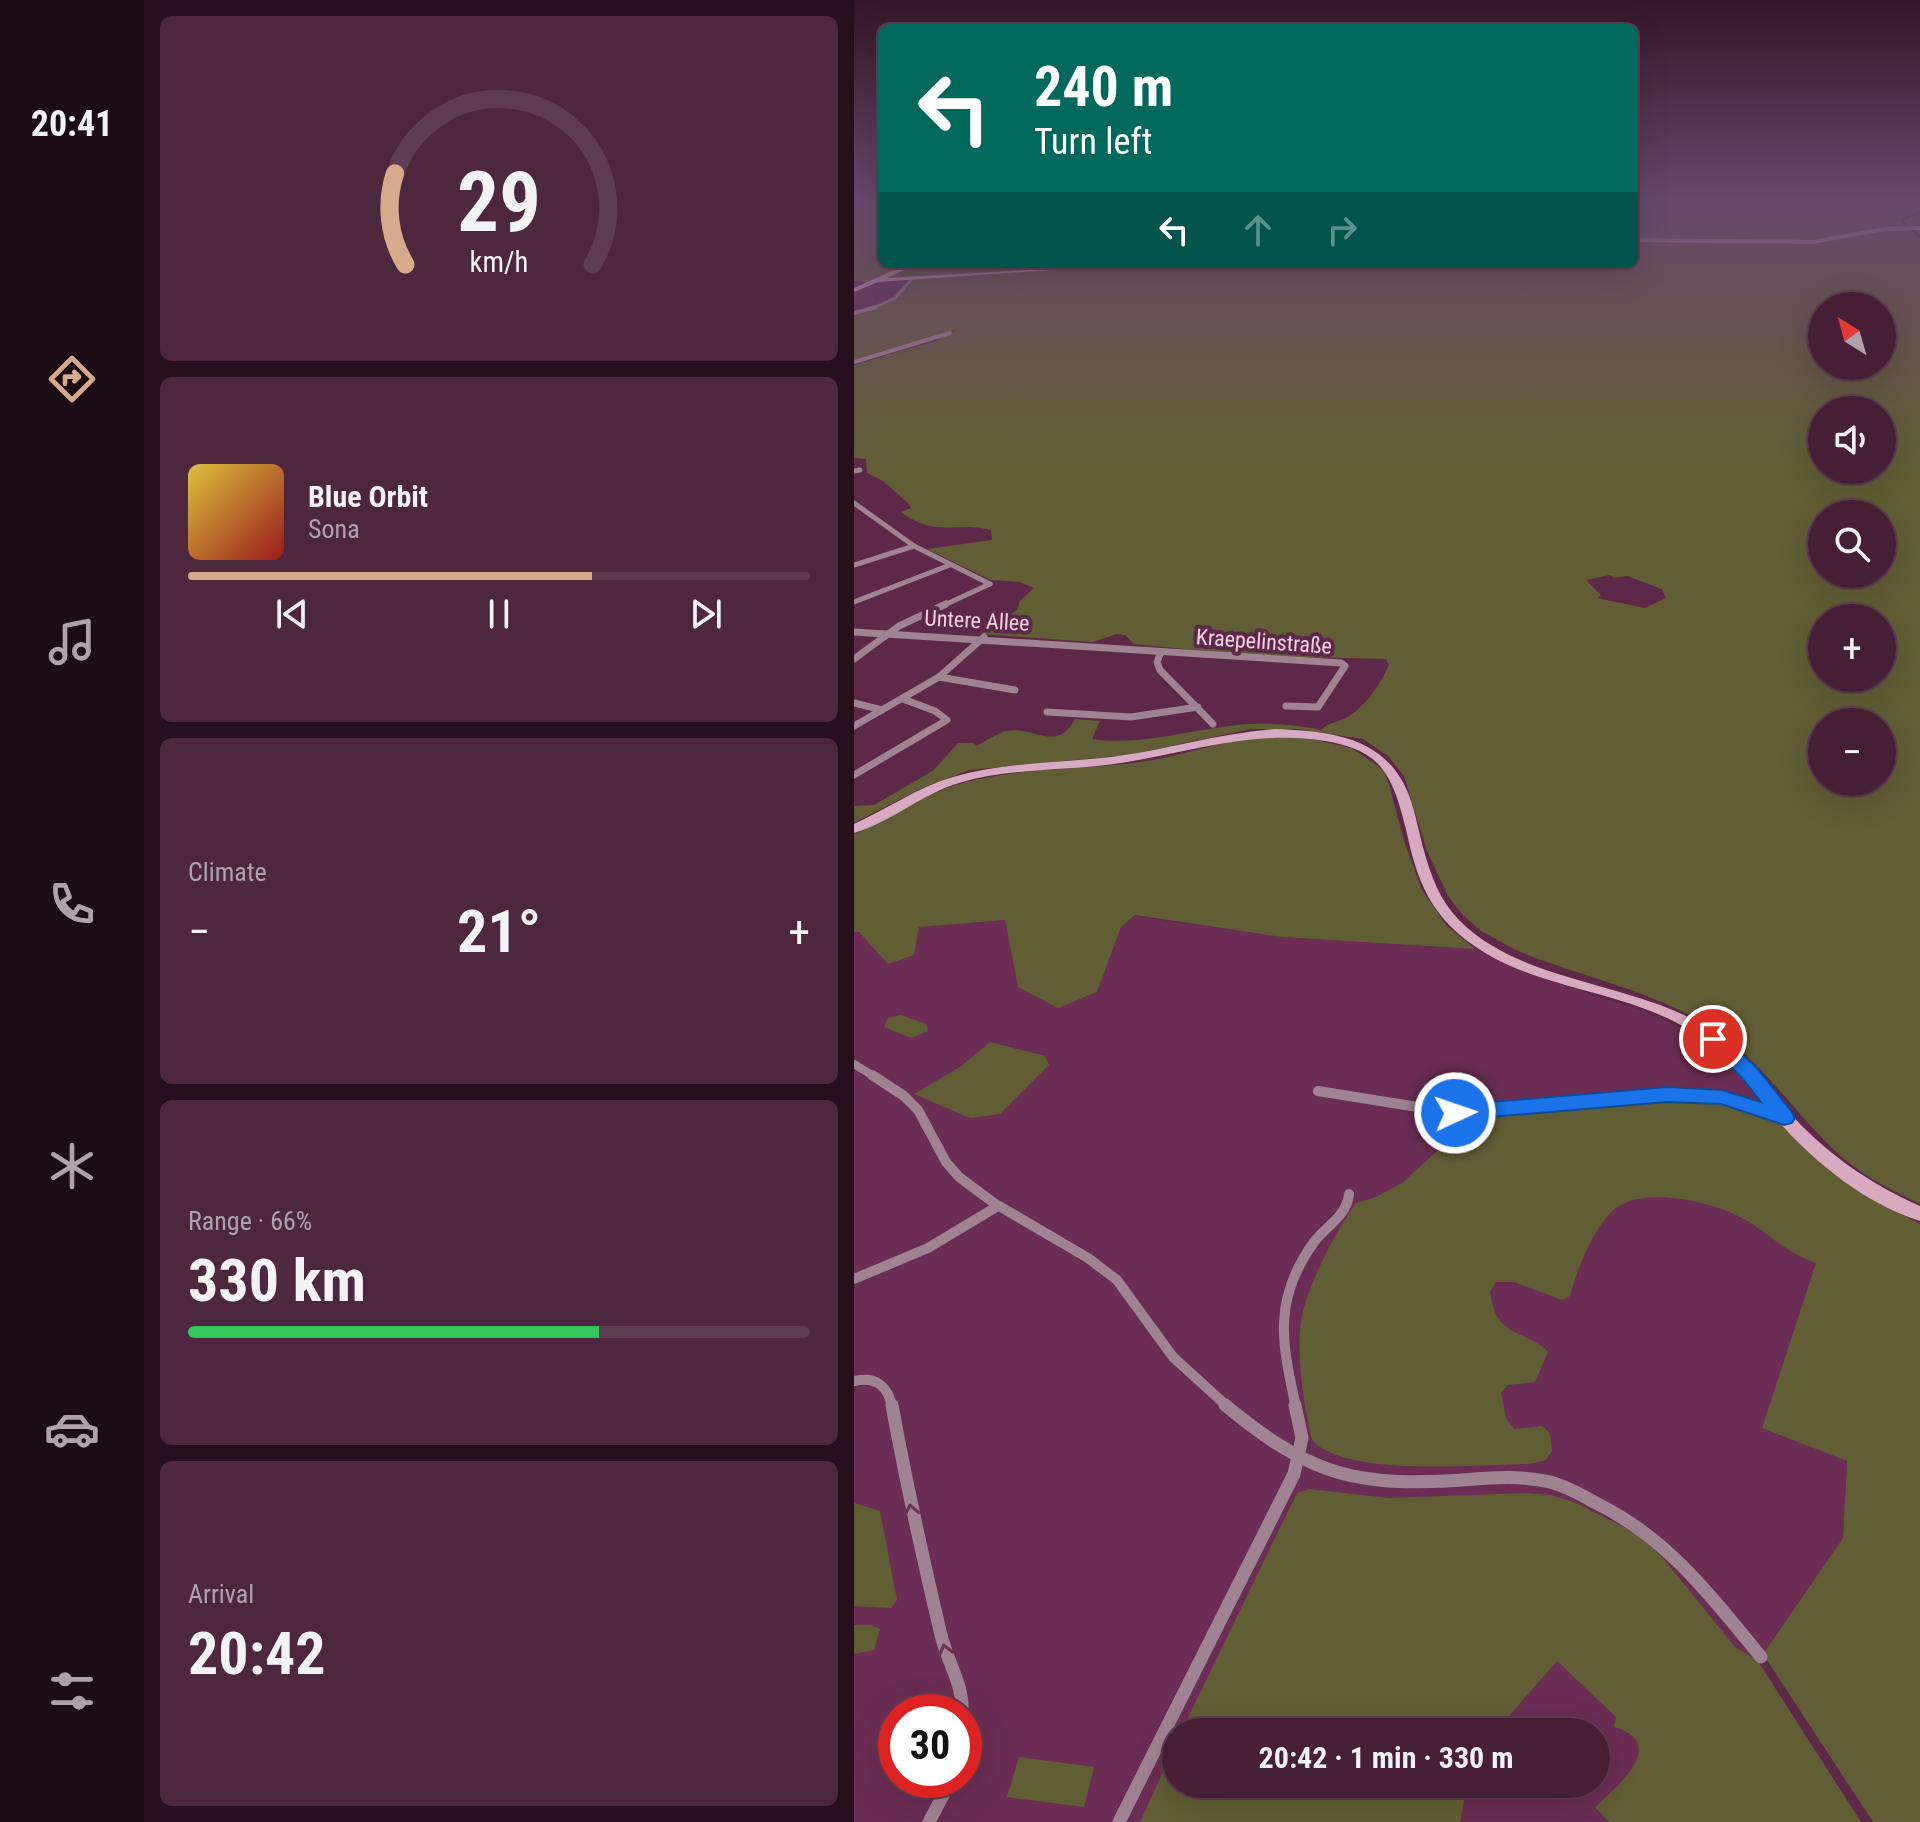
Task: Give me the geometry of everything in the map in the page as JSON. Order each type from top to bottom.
[{"type":"street","points":[[854,313],[868,311],[906,289]]},
{"type":"street","points":[[854,362],[950,333]]},
{"type":"street","points":[[854,503],[914,546],[990,584],[899,626],[854,659]]},
{"type":"street","points":[[854,565],[914,546]]},
{"type":"street","points":[[854,602],[950,565]]},
{"type":"street","name":"Untere Allee","points":[[854,632],[984,637],[1098,646]]},
{"type":"street","points":[[854,726],[939,677],[984,637]]},
{"type":"street","name":"Kraepelinstraße","points":[[1098,646],[1276,662],[1341,663],[1345,666],[1318,707],[1286,706]]},
{"type":"street","points":[[1161,652],[1157,666],[1213,724]]},
{"type":"street","points":[[939,677],[1015,690]]},
{"type":"street","points":[[854,775],[947,720],[935,711],[903,699]]},
{"type":"street","points":[[854,703],[882,710]]},
{"type":"street","points":[[1047,712],[1131,717],[1198,707]]},
{"type":"street","points":[[854,829],[939,786],[980,775],[1134,758],[1250,732],[1294,732],[1356,745],[1377,756],[1397,782],[1427,887],[1453,923],[1509,960],[1555,977],[1646,1003],[1685,1021],[1735,1058],[1784,1118],[1831,1161],[1858,1181],[1920,1214]]},
{"type":"street","points":[[854,1064],[897,1091],[918,1110],[951,1169],[998,1206],[1071,1245],[1106,1271],[1136,1301],[1173,1357],[1191,1375],[1299,1459],[1325,1471],[1369,1480],[1415,1483],[1524,1479],[1553,1482],[1625,1517],[1663,1545],[1761,1657]]},
{"type":"street","points":[[1318,1091],[1455,1113],[1667,1095],[1704,1096],[1734,1100],[1784,1118]]},
{"type":"street","points":[[1119,1822],[1299,1459],[1302,1438],[1284,1352],[1282,1314],[1295,1275],[1314,1242],[1348,1206],[1349,1194]]},
{"type":"street","points":[[854,1279],[928,1248],[998,1206]]},
{"type":"street","points":[[854,1381],[872,1379],[884,1385],[890,1395],[928,1586],[949,1664],[961,1694]]},
{"type":"street","points":[[929,1822],[942,1798]]},
{"type":"shaded area","points":[[906,289],[1920,289],[1920,1204],[1870,1177],[1842,1157],[1739,1048],[1698,1020],[1647,996],[1514,949],[1481,931],[1448,896],[1427,851],[1404,776],[1388,756],[1363,739],[1298,729],[1251,729],[1128,755],[969,770],[918,790],[854,823],[854,806],[874,805],[934,770],[958,743],[977,746],[1002,732],[1017,730],[1052,737],[1068,729],[1075,719],[1100,721],[1092,739],[1107,741],[1252,724],[1293,725],[1321,730],[1344,719],[1365,703],[1389,665],[1386,659],[1254,656],[1134,644],[1125,635],[1117,634],[1092,642],[981,634],[1017,610],[1020,601],[1034,588],[1020,582],[991,580],[927,549],[992,540],[991,530],[935,527],[913,520],[901,512],[911,508],[909,504],[883,481],[867,473],[866,459],[854,458],[854,365],[935,341],[959,329],[854,361],[854,314],[888,302]],"holes":[[[1610,575],[1614,578],[1627,576],[1662,589],[1666,598],[1645,608],[1597,598],[1601,595],[1586,580]]]},
{"type":"shaded area","points":[[1267,735],[1312,739],[1351,748],[1385,773],[1422,890],[1446,925],[1475,949],[1282,937],[1135,915],[1121,927],[1097,992],[1058,1008],[1018,987],[1005,920],[919,927],[914,955],[888,964],[859,932],[854,932],[854,834],[932,794],[983,778],[1153,760]]},
{"type":"shaded area","points":[[1134,916],[1282,937],[1475,949],[1526,973],[1638,1009],[1685,1030],[1726,1059],[1775,1119],[1842,1177],[1762,1428],[1847,1461],[1843,1538],[1758,1660],[1861,1822],[854,1822],[854,932],[1005,920],[1018,987],[1097,992],[1121,927]]},
{"type":"shaded area","points":[[901,1015],[926,1024],[928,1031],[911,1038],[884,1027],[888,1018]]},
{"type":"shaded area","points":[[990,1042],[1045,1056],[1049,1065],[1000,1114],[970,1118],[914,1094],[960,1067]]},
{"type":"shaded area","points":[[1669,1097],[1723,1099],[1775,1119],[1861,1192],[1920,1224],[1920,1822],[1873,1822],[1763,1654],[1843,1538],[1847,1461],[1762,1428],[1816,1263],[1787,1249],[1744,1219],[1716,1207],[1664,1197],[1632,1200],[1611,1213],[1595,1234],[1570,1296],[1562,1300],[1514,1282],[1496,1282],[1490,1292],[1495,1312],[1503,1324],[1548,1352],[1535,1382],[1508,1385],[1501,1393],[1506,1418],[1514,1429],[1542,1426],[1550,1433],[1552,1451],[1546,1460],[1530,1464],[1448,1466],[1382,1464],[1353,1460],[1329,1452],[1312,1440],[1300,1361],[1302,1316],[1324,1257],[1356,1203],[1376,1197],[1402,1183],[1458,1132],[1489,1115]]},
{"type":"shaded area","points":[[1309,1489],[1389,1498],[1525,1493],[1551,1495],[1574,1502],[1639,1535],[1663,1558],[1735,1647],[1757,1660],[1861,1822],[1609,1822],[1595,1807],[1604,1798],[1610,1798],[1610,1793],[1634,1765],[1638,1743],[1630,1734],[1614,1727],[1616,1717],[1557,1661],[1507,1718],[1188,1718],[1297,1493]]},
{"type":"shaded area","points":[[854,1503],[880,1511],[897,1600],[891,1608],[854,1606]]},
{"type":"shaded area","points":[[854,1625],[871,1625],[880,1629],[874,1650],[854,1654]]},
{"type":"shaded area","points":[[1019,1757],[1094,1767],[1084,1807],[1007,1797]]},
{"type":"shaded area","points":[[1162,1774],[1162,1798],[1464,1798],[1460,1822],[1140,1822]]},
{"type":"route","points":[[1455,1113],[1667,1095],[1722,1097],[1784,1118],[1750,1073],[1713,1039]]}]
